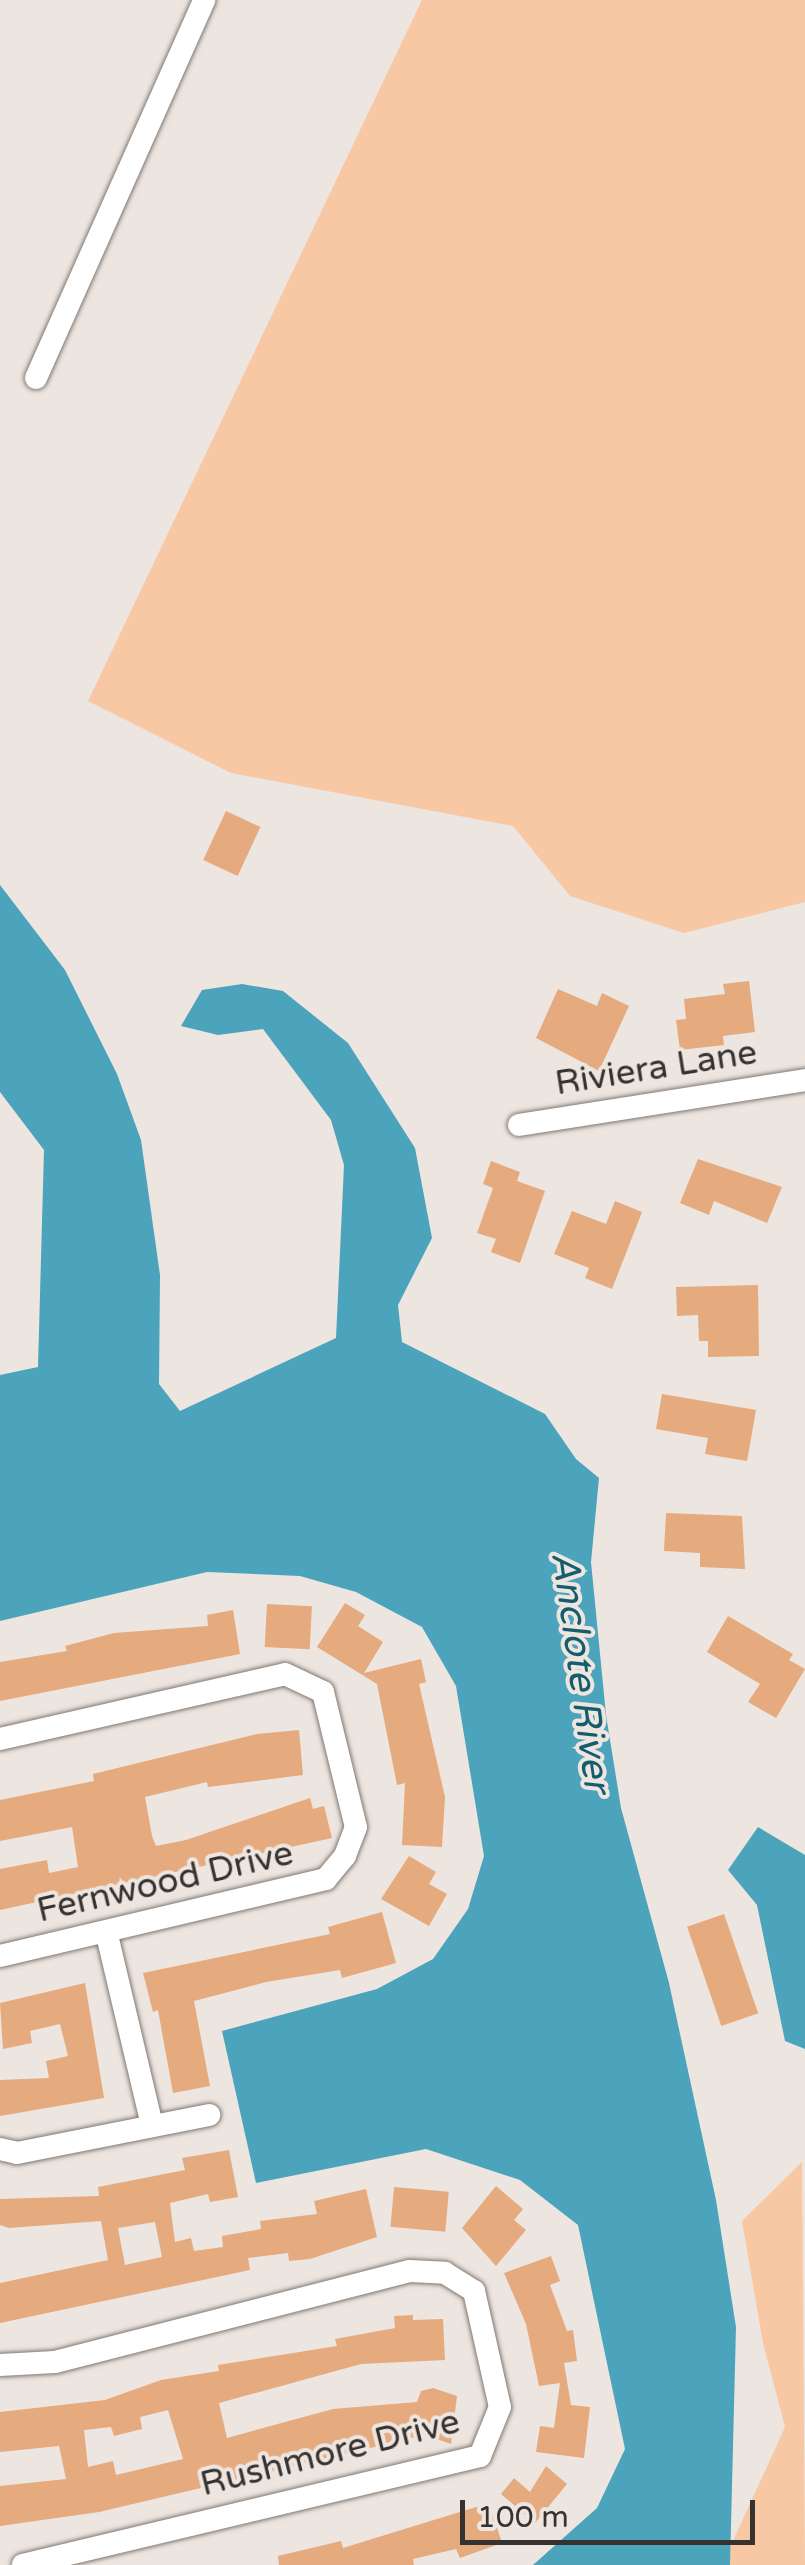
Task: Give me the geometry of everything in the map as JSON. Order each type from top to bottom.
[{"type":"street","points":[[36,378],[204,0]]},
{"type":"street","name":"Riviera Lane","points":[[518,1125],[805,1080]]},
{"type":"street","name":"Fernwood Drive","points":[[0,1739],[285,1674],[323,1692],[356,1827],[345,1856],[326,1879],[107,1935],[0,1956]]},
{"type":"street","points":[[107,1935],[152,2125]]},
{"type":"street","points":[[0,2148],[17,2153],[209,2115]]},
{"type":"street","name":"Rushmore Drive","points":[[0,2365],[55,2362],[410,2270],[446,2273],[474,2291],[500,2408],[480,2456],[23,2565]]},
{"type":"shaded area","points":[[422,0],[805,0],[805,902],[684,933],[570,896],[513,826],[231,773],[88,701]]},
{"type":"shaded area","points":[[802,2162],[805,2565],[722,2565],[785,2427],[763,2343],[742,2221]]},
{"type":"water","name":"Anclote River","points":[[0,885],[65,970],[117,1074],[141,1140],[160,1275],[159,1384],[180,1411],[336,1338],[344,1165],[331,1120],[263,1029],[218,1035],[181,1026],[202,990],[242,984],[283,991],[348,1043],[415,1148],[432,1238],[398,1305],[402,1342],[545,1414],[576,1459],[599,1478],[591,1562],[606,1715],[621,1808],[669,1983],[716,2200],[736,2327],[730,2565],[533,2565],[597,2508],[625,2449],[578,2225],[520,2180],[426,2149],[256,2183],[222,2031],[377,1989],[433,1959],[468,1909],[484,1856],[456,1686],[422,1627],[356,1592],[300,1576],[207,1572],[0,1621],[0,1375],[38,1367],[44,1150],[0,1092]]},
{"type":"water","points":[[758,1827],[805,1855],[805,2049],[785,2041],[757,1905],[728,1870]]},
{"type":"building","points":[[226,811],[260,827],[238,876],[203,860]]},
{"type":"building","points":[[749,981],[755,1032],[723,1036],[724,1045],[680,1050],[676,1020],[686,1019],[684,999],[725,994],[723,984]]},
{"type":"building","points":[[558,989],[597,1006],[602,993],[629,1006],[599,1071],[536,1038]]},
{"type":"building","points":[[698,1159],[782,1187],[767,1223],[714,1201],[709,1215],[680,1203]]},
{"type":"building","points":[[491,1161],[520,1172],[517,1181],[545,1191],[520,1263],[491,1252],[496,1239],[477,1233],[493,1188],[483,1184]]},
{"type":"building","points":[[615,1201],[642,1212],[612,1289],[585,1278],[589,1268],[554,1254],[572,1211],[606,1224]]},
{"type":"building","points":[[758,1285],[759,1356],[708,1357],[708,1341],[699,1341],[698,1315],[677,1316],[676,1287]]},
{"type":"building","points":[[662,1394],[756,1410],[747,1461],[705,1454],[708,1438],[656,1429]]},
{"type":"building","points":[[666,1513],[742,1516],[745,1569],[700,1567],[700,1553],[664,1551]]},
{"type":"building","points":[[345,1603],[365,1615],[358,1626],[383,1642],[364,1673],[421,1659],[426,1682],[419,1684],[445,1797],[442,1847],[402,1845],[405,1783],[397,1785],[377,1684],[317,1647]]},
{"type":"building","points":[[267,1604],[312,1606],[310,1649],[265,1647]]},
{"type":"building","points":[[233,1610],[240,1654],[0,1701],[0,1662],[67,1651],[65,1646],[114,1633],[208,1626],[207,1615]]},
{"type":"building","points":[[728,1616],[793,1654],[789,1660],[805,1669],[776,1718],[748,1702],[760,1684],[707,1652]]},
{"type":"building","points":[[299,1730],[303,1775],[208,1787],[207,1782],[145,1797],[152,1836],[156,1846],[186,1840],[310,1798],[313,1809],[324,1806],[332,1838],[0,1910],[0,1869],[47,1860],[49,1873],[78,1867],[72,1827],[0,1841],[0,1800],[94,1781],[93,1774],[257,1734]]},
{"type":"building","points":[[409,1856],[436,1872],[429,1884],[447,1894],[429,1926],[381,1899]]},
{"type":"building","points":[[382,1912],[396,1963],[342,1978],[340,1970],[266,1982],[194,2001],[210,2086],[173,2093],[158,2010],[153,2012],[143,1973],[330,1934],[328,1927]]},
{"type":"building","points":[[724,1914],[758,2013],[721,2026],[687,1927]]},
{"type":"building","points":[[85,1983],[104,2098],[0,2116],[0,2080],[49,2078],[46,2061],[68,2056],[60,2024],[30,2031],[32,2043],[3,2049],[0,2003]]},
{"type":"building","points":[[229,2150],[238,2197],[210,2202],[208,2194],[170,2203],[175,2242],[191,2238],[194,2251],[223,2247],[222,2236],[261,2229],[260,2221],[317,2214],[314,2201],[366,2189],[377,2237],[310,2259],[289,2261],[288,2253],[248,2258],[250,2270],[0,2323],[0,2283],[108,2260],[101,2221],[9,2228],[0,2225],[0,2199],[99,2196],[98,2187],[185,2170],[182,2158]],"holes":[[[155,2222],[162,2257],[125,2265],[118,2228]]]},
{"type":"building","points":[[496,2186],[523,2209],[514,2220],[526,2230],[496,2266],[462,2228]]},
{"type":"building","points":[[394,2187],[449,2192],[445,2232],[391,2227]]},
{"type":"building","points":[[551,2256],[560,2281],[550,2285],[567,2331],[573,2330],[577,2361],[564,2363],[571,2405],[590,2407],[584,2458],[536,2452],[540,2426],[554,2428],[560,2383],[539,2386],[526,2324],[504,2273]]},
{"type":"building","points":[[394,2316],[443,2319],[445,2360],[361,2364],[219,2403],[227,2438],[333,2409],[417,2402],[421,2391],[433,2388],[457,2396],[451,2444],[425,2435],[99,2512],[0,2526],[0,2486],[66,2479],[59,2446],[0,2452],[0,2412],[105,2400],[161,2380],[219,2371],[218,2365],[337,2346],[335,2339],[395,2328]],"holes":[[[168,2410],[183,2459],[116,2475],[113,2461],[88,2467],[84,2430],[111,2427],[114,2436],[142,2429],[140,2417]]]},
{"type":"building","points":[[546,2466],[567,2484],[535,2523],[501,2494],[514,2478],[530,2492]]},
{"type":"building","points":[[489,2503],[502,2543],[460,2558],[456,2549],[413,2559],[414,2565],[279,2565],[278,2556],[341,2541],[343,2548]]}]
